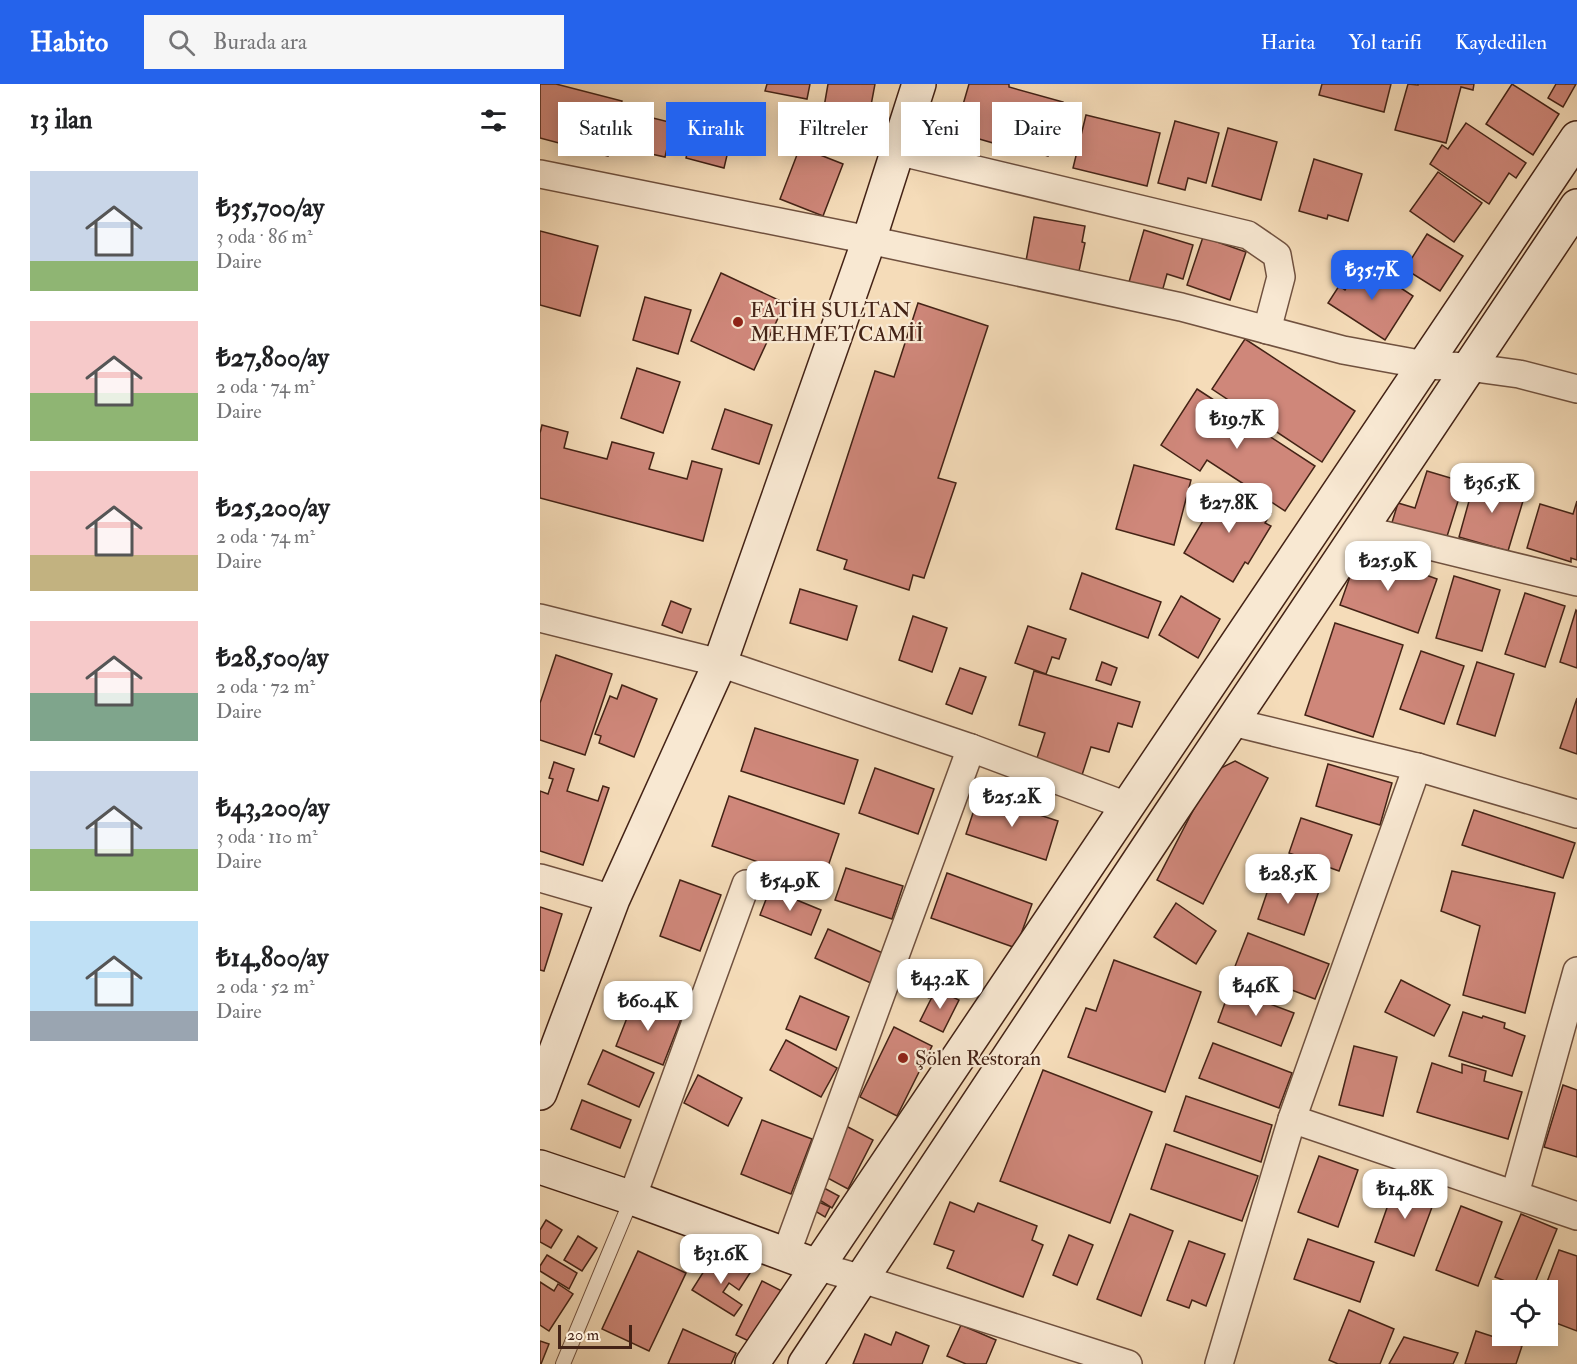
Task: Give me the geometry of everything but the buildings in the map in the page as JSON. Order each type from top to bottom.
[{"type":"main road","points":[[540,1093],[613,899],[720,663],[869,240],[919,84]]},
{"type":"main road","points":[[752,1364],[1577,138]]},
{"type":"main road","points":[[806,1364],[1577,206]]},
{"type":"main road","points":[[540,1167],[817,1266]]},
{"type":"street","points":[[897,151],[1248,235],[1277,255],[1281,277],[1268,330]]},
{"type":"street","points":[[540,174],[869,240],[1181,308],[1344,350],[1425,365],[1468,367],[1519,374],[1577,389]]},
{"type":"street","points":[[1360,529],[1577,582]]},
{"type":"street","points":[[540,618],[720,663],[971,748],[1127,806]]},
{"type":"street","points":[[1232,722],[1417,767],[1577,814]]},
{"type":"street","points":[[786,1254],[971,748]]},
{"type":"street","points":[[1219,1364],[1292,1119],[1417,767]]},
{"type":"street","points":[[540,878],[613,899]]},
{"type":"street","points":[[632,1198],[746,884]]},
{"type":"street","points":[[1515,1194],[1577,971]]},
{"type":"street","points":[[1292,1119],[1577,1216]]},
{"type":"street","points":[[817,1266],[1128,1364]]},
{"type":"lane","points":[[563,1364],[632,1198]]},
{"type":"place","name":"FATİH SULTAN MEHMET CAMİİ","points":[[738,322]]},
{"type":"place","name":"Şölen Restoran","points":[[903,1058]]}]
